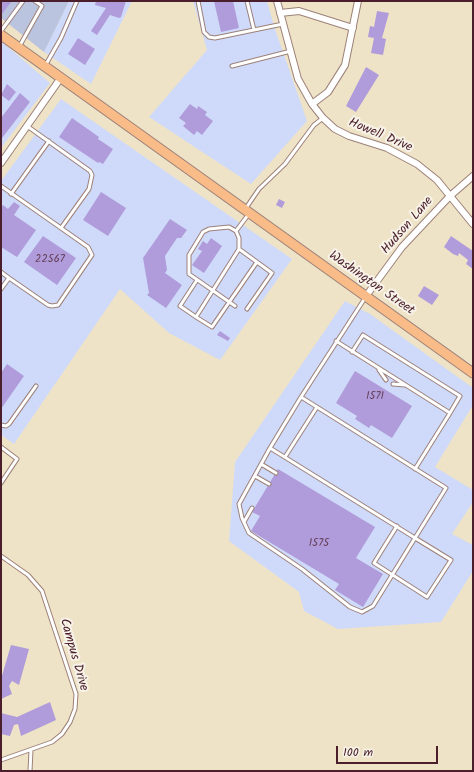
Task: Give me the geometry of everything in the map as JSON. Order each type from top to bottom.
[{"type":"main road","name":"Washington Street","points":[[1,35],[60,79],[473,372]]},
{"type":"street","name":"Howell Drive","points":[[277,1],[298,79],[312,104],[323,118],[335,129],[349,136],[387,148],[407,158],[437,180],[473,224]]},
{"type":"street","points":[[312,104],[328,92],[346,65],[358,1]]},
{"type":"street","points":[[280,13],[299,11],[353,28]]},
{"type":"street","points":[[1,163],[60,79]]},
{"type":"street","name":"Hudson Lane","points":[[366,296],[402,247],[450,196],[473,176]]},
{"type":"lane","points":[[1,31],[23,1]]},
{"type":"lane","points":[[18,48],[42,6],[35,1]]},
{"type":"lane","points":[[44,67],[68,24],[77,1]]},
{"type":"lane","points":[[198,1],[204,32],[209,37],[215,38],[283,24]]},
{"type":"lane","points":[[247,1],[254,30]]},
{"type":"lane","points":[[232,66],[291,51]]},
{"type":"lane","points":[[236,230],[249,213],[259,189],[285,164],[314,125],[323,118]]},
{"type":"lane","points":[[27,126],[90,171],[92,175],[89,189],[61,228]]},
{"type":"lane","points":[[11,194],[48,141]]},
{"type":"lane","points":[[1,186],[88,247],[92,255],[58,305],[48,305],[1,272]]},
{"type":"lane","points":[[196,317],[213,290],[239,249],[239,238],[236,230],[229,227],[217,228],[203,232],[189,255],[189,274],[213,290],[235,306]]},
{"type":"lane","points":[[239,249],[272,273],[247,309]]},
{"type":"lane","points":[[197,280],[180,306],[212,327],[257,262]]},
{"type":"lane","points":[[1,289],[9,278]]},
{"type":"lane","points":[[301,397],[446,488],[373,606],[362,612],[350,607],[289,560],[249,534],[239,504],[270,448],[301,397],[366,296]]},
{"type":"lane","points":[[352,352],[363,335],[460,396],[415,469]]},
{"type":"lane","points":[[336,341],[450,412]]},
{"type":"lane","points":[[378,368],[386,380]]},
{"type":"lane","points":[[393,384],[406,385]]},
{"type":"lane","points":[[1,425],[6,426],[9,424],[36,386]]},
{"type":"lane","points":[[285,457],[317,407]]},
{"type":"lane","points":[[1,447],[17,459],[1,483]]},
{"type":"lane","points":[[270,448],[397,526],[451,560],[427,597],[374,563],[397,526]]},
{"type":"lane","points":[[262,464],[276,473]]},
{"type":"lane","points":[[255,476],[269,484]]},
{"type":"lane","points":[[244,522],[252,508]]},
{"type":"lane","name":"Campus Drive","points":[[1,556],[28,575],[42,591],[76,694],[75,709],[70,722],[62,734],[52,742],[1,760]]},
{"type":"lane","points":[[30,771],[31,750]]},
{"type":"shaded area","points":[[1,1],[69,1],[44,52],[1,18]]},
{"type":"shaded area","points":[[69,1],[132,1],[91,84],[44,52]]},
{"type":"shaded area","points":[[193,1],[267,1],[275,29],[307,121],[251,184],[149,117],[207,50]]},
{"type":"shaded area","points":[[1,41],[50,83],[1,148]]},
{"type":"shaded area","points":[[61,99],[292,259],[220,360],[169,333],[120,289],[14,444],[1,435],[1,181]]},
{"type":"shaded area","points":[[345,301],[370,314],[473,388],[473,405],[435,467],[473,490],[473,502],[452,534],[473,545],[473,571],[441,622],[338,629],[304,611],[299,592],[229,541],[235,462]]},
{"type":"building","points":[[1,1],[12,1],[2,14],[1,13]]},
{"type":"building","points":[[96,1],[126,1],[121,17],[119,18],[110,15],[97,35],[91,31],[106,8],[95,5]]},
{"type":"building","points":[[214,1],[233,1],[239,28],[221,32]]},
{"type":"building","points":[[377,11],[389,13],[382,38],[386,39],[383,55],[371,53],[374,38],[368,37],[370,26],[374,27]]},
{"type":"building","points":[[78,38],[95,49],[85,65],[68,54]]},
{"type":"building","points":[[366,67],[379,75],[356,112],[346,106]]},
{"type":"building","points":[[7,84],[16,92],[9,101],[1,95]]},
{"type":"building","points":[[20,93],[30,102],[2,138],[1,118]]},
{"type":"building","points":[[190,104],[197,109],[198,106],[207,112],[205,115],[213,121],[202,135],[197,131],[194,135],[183,126],[186,123],[179,118]]},
{"type":"building","points":[[72,118],[113,149],[103,164],[98,163],[59,137]]},
{"type":"building","points":[[101,192],[126,208],[108,236],[83,220]]},
{"type":"building","points":[[279,199],[285,202],[282,208],[276,205]]},
{"type":"building","points":[[14,202],[20,206],[14,215],[36,230],[17,257],[1,247],[1,208],[3,205],[8,209]]},
{"type":"building","points":[[170,219],[187,230],[181,238],[177,238],[165,256],[167,270],[165,273],[182,285],[166,308],[147,295],[149,293],[143,258]]},
{"type":"building","points":[[43,236],[76,258],[57,285],[24,262]]},
{"type":"building","points":[[451,236],[473,251],[473,269],[466,264],[468,260],[459,253],[458,256],[444,247]]},
{"type":"building","points":[[211,238],[222,246],[204,273],[192,265],[202,251],[198,249],[203,241],[207,244]]},
{"type":"building","points":[[424,286],[439,295],[432,305],[418,296]]},
{"type":"building","points":[[220,331],[230,338],[228,341],[217,335]]},
{"type":"building","points":[[7,364],[24,376],[1,409],[1,373]]},
{"type":"building","points":[[355,371],[412,406],[392,438],[371,425],[369,428],[355,419],[357,416],[336,403]]},
{"type":"building","points":[[278,469],[375,527],[356,558],[383,574],[363,607],[335,590],[339,584],[251,531],[260,516],[252,512]]},
{"type":"building","points":[[11,645],[29,649],[19,685],[12,681],[9,686],[12,694],[1,699],[1,679]]},
{"type":"building","points":[[50,702],[56,720],[21,736],[18,724],[14,725],[10,736],[1,734],[1,713],[17,717]]}]
